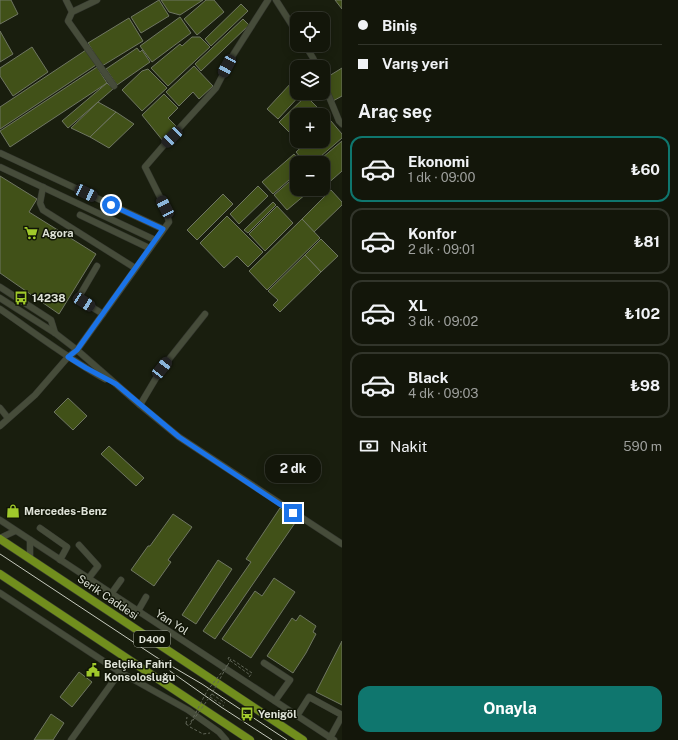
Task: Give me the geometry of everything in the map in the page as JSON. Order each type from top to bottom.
[{"type":"highway","name":"Serik Caddesi","points":[[0,539],[303,740]]},
{"type":"highway","name":"D400","points":[[0,574],[250,740]]},
{"type":"street","points":[[66,0],[72,12]]},
{"type":"street","points":[[97,0],[72,12],[68,21],[114,86]]},
{"type":"street","points":[[0,424],[35,395],[68,357],[77,350],[169,222],[165,207],[145,168],[216,88],[233,55],[268,0]]},
{"type":"street","points":[[276,0],[290,22]]},
{"type":"street","points":[[330,100],[339,122],[342,124]]},
{"type":"street","points":[[0,153],[163,229]]},
{"type":"street","points":[[0,167],[155,240]]},
{"type":"street","points":[[43,187],[40,203],[43,210],[135,268]]},
{"type":"street","points":[[80,215],[149,248]]},
{"type":"street","points":[[97,266],[80,295],[82,300],[103,314]]},
{"type":"street","points":[[0,287],[51,320],[54,333]]},
{"type":"street","points":[[0,298],[54,333],[77,350],[179,437],[342,544]]},
{"type":"street","points":[[0,309],[68,357],[116,384]]},
{"type":"street","points":[[140,405],[162,368],[205,314]]},
{"type":"street","points":[[0,408],[8,418]]},
{"type":"street","name":"Yan Yol","points":[[0,520],[332,739]]},
{"type":"street","points":[[40,528],[67,548],[60,560]]},
{"type":"street","points":[[0,539],[15,531]]},
{"type":"street","points":[[30,540],[30,558]]},
{"type":"street","points":[[79,545],[98,566],[88,579]]},
{"type":"street","points":[[111,594],[121,580]]},
{"type":"street","points":[[0,593],[120,672],[188,710],[219,732],[226,740]]},
{"type":"street","points":[[138,611],[146,597]]},
{"type":"street","points":[[264,663],[290,680],[275,701]]},
{"type":"street","points":[[71,740],[120,672]]},
{"type":"street","points":[[298,716],[309,697],[342,715],[332,739]]},
{"type":"path","points":[[229,657],[252,673],[251,675],[228,659],[229,657]]},
{"type":"path","points":[[190,726],[212,694],[232,660]]},
{"type":"path","points":[[190,726],[207,691],[232,660]]},
{"type":"path","points":[[246,682],[251,675]]},
{"type":"path","points":[[212,694],[225,702]]},
{"type":"path","points":[[210,697],[224,706]]},
{"type":"path","points":[[188,710],[186,724],[203,734]]},
{"type":"building","points":[[0,0],[11,0],[18,14],[0,24]]},
{"type":"building","points":[[159,0],[169,16],[141,33],[131,17]]},
{"type":"building","points":[[161,0],[203,0],[180,15],[169,12]]},
{"type":"building","points":[[206,0],[214,0],[224,12],[197,35],[184,19]]},
{"type":"building","points":[[335,0],[342,0],[342,9]]},
{"type":"building","points":[[241,4],[248,11],[211,46],[205,39]]},
{"type":"building","points":[[180,17],[191,33],[152,62],[140,46]]},
{"type":"building","points":[[129,18],[143,41],[102,66],[88,43]]},
{"type":"building","points":[[243,19],[249,25],[201,71],[195,64]]},
{"type":"building","points":[[0,31],[13,54],[0,62]]},
{"type":"building","points":[[192,37],[200,37],[210,47],[168,86],[151,68],[180,44],[182,46]]},
{"type":"building","points":[[32,47],[48,72],[13,96],[0,76],[0,68]]},
{"type":"building","points":[[137,48],[140,52],[142,50],[150,62],[117,85],[106,69]]},
{"type":"building","points":[[86,50],[96,65],[0,129],[0,107]]},
{"type":"building","points":[[194,66],[213,86],[199,99],[193,92],[179,106],[166,92]]},
{"type":"building","points":[[97,67],[107,83],[10,147],[0,131]]},
{"type":"building","points":[[342,68],[342,96],[333,101],[330,94],[330,75]]},
{"type":"building","points":[[148,69],[167,88],[142,111],[122,90],[142,71]]},
{"type":"building","points":[[107,83],[113,89],[68,128],[62,121]]},
{"type":"building","points":[[290,84],[290,100],[296,100],[278,119],[267,109]]},
{"type":"building","points":[[164,94],[178,108],[168,118],[178,128],[163,141],[142,115]]},
{"type":"building","points":[[302,100],[310,100],[318,108],[294,108]]},
{"type":"building","points":[[98,102],[116,112],[90,137],[71,128]]},
{"type":"building","points":[[290,111],[290,133],[279,122]]},
{"type":"building","points":[[116,112],[134,124],[109,148],[90,137]]},
{"type":"building","points":[[331,121],[342,134],[342,138],[321,156],[299,156],[296,152],[300,148],[330,148]]},
{"type":"building","points":[[342,141],[342,171],[330,182],[330,156],[324,156]]},
{"type":"building","points":[[290,158],[290,179],[273,194],[262,182]]},
{"type":"building","name":"Agora","points":[[0,176],[37,199],[29,212],[96,254],[59,314],[0,273]]},
{"type":"building","points":[[290,181],[290,196],[304,196],[287,210],[274,195]]},
{"type":"building","points":[[258,186],[268,196],[239,224],[230,214]]},
{"type":"building","points":[[331,190],[342,202],[342,205],[314,232],[302,219],[325,196],[330,196]]},
{"type":"building","points":[[223,194],[233,204],[197,240],[187,230]]},
{"type":"building","points":[[273,202],[276,205],[248,233],[244,230]]},
{"type":"building","points":[[277,206],[293,223],[265,251],[249,234]]},
{"type":"building","points":[[227,216],[263,252],[248,267],[237,256],[224,268],[200,243]]},
{"type":"building","points":[[302,219],[320,238],[267,290],[249,271]]},
{"type":"building","points":[[321,239],[338,256],[321,272],[305,255]]},
{"type":"building","points":[[305,255],[321,272],[280,312],[273,305],[278,300],[268,291]]},
{"type":"building","points":[[68,398],[87,416],[73,430],[54,412]]},
{"type":"building","points":[[109,446],[144,478],[136,486],[101,454]]},
{"type":"building","points":[[280,508],[297,520],[215,639],[203,631],[251,562],[246,559]]},
{"type":"building","points":[[173,514],[192,527],[168,560],[171,562],[154,586],[131,570]]},
{"type":"building","points":[[218,560],[232,569],[196,624],[182,615]]},
{"type":"building","points":[[274,578],[295,592],[251,658],[222,639],[255,591],[262,596]]},
{"type":"building","points":[[300,615],[316,626],[313,632],[316,634],[293,673],[267,656],[292,618],[296,621]]},
{"type":"building","points":[[342,641],[342,705],[316,692]]},
{"type":"building","points":[[79,672],[92,682],[72,707],[60,697]]},
{"type":"building","points":[[51,714],[64,723],[53,740],[34,740]]},
{"type":"tram line","points":[[0,554],[156,657],[202,684],[287,740]]},
{"type":"tram line","points":[[170,671],[221,707],[272,740]]},
{"type":"place","name":"Agora","points":[[31,233]]},
{"type":"place","name":"14238","points":[[21,298]]},
{"type":"place","name":"Mercedes-Benz","points":[[13,511]]},
{"type":"place","name":"Belçika Fahri Konsolosluğu","points":[[93,670]]},
{"type":"place","name":"Yenigöl","points":[[247,714]]},
{"type":"route","points":[[111,205],[163,229],[77,350],[68,357],[116,384],[179,437],[293,513]]}]
